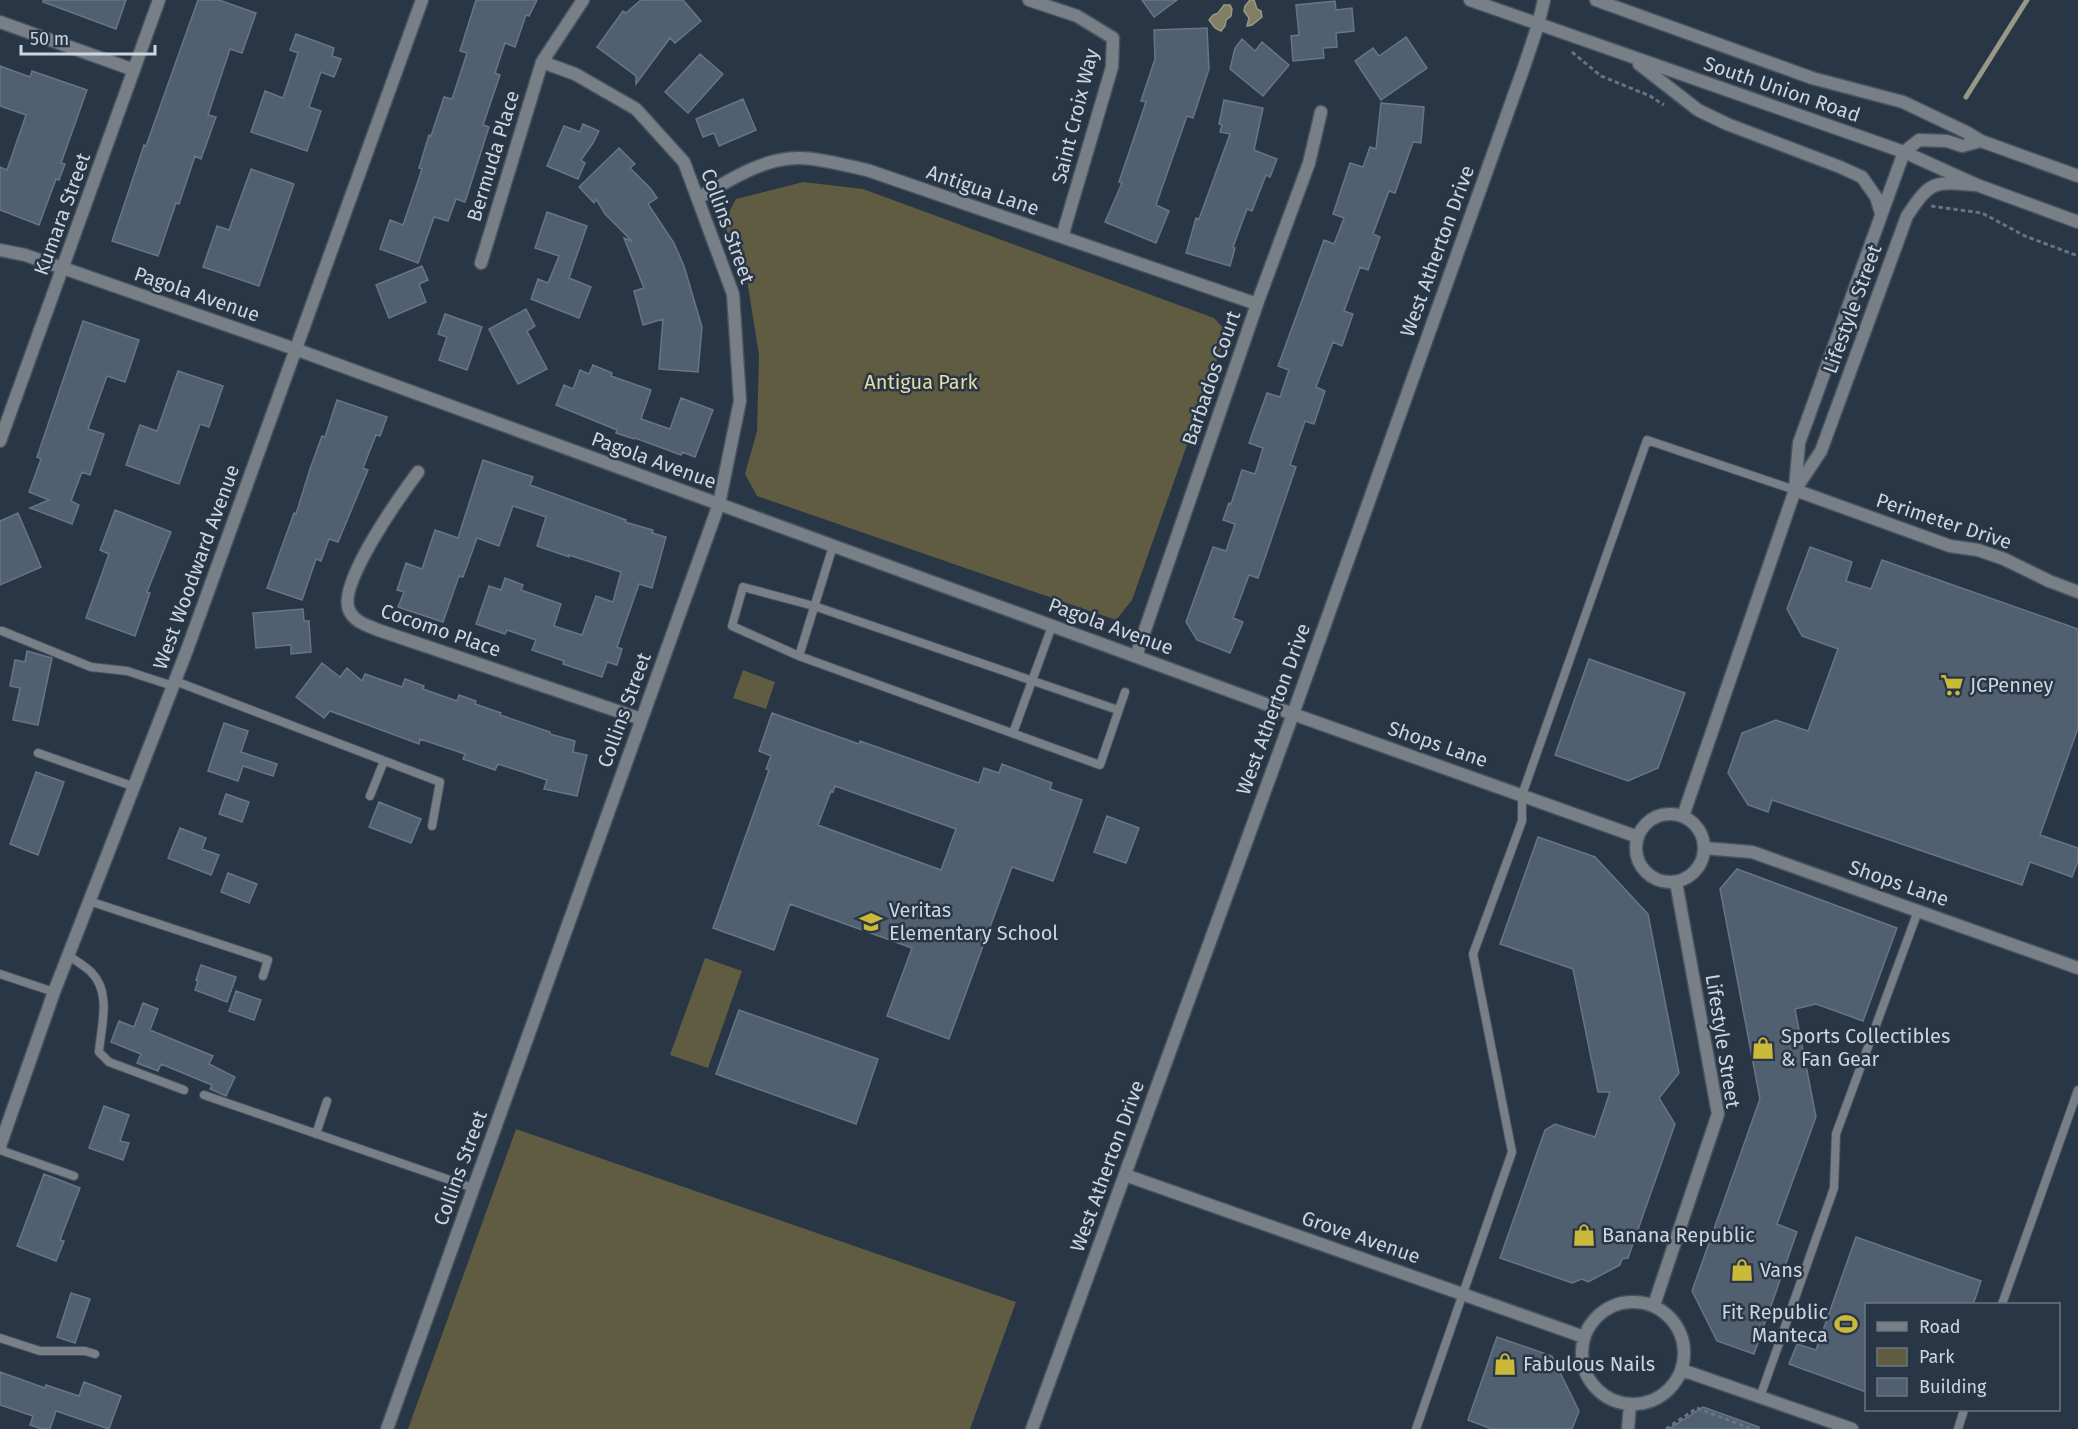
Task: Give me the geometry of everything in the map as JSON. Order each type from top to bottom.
[{"type":"street","name":"Kumara Street","points":[[0,441],[159,0]]},
{"type":"street","name":"West Woodward Avenue","points":[[0,1148],[54,992],[174,683],[422,0]]},
{"type":"street","name":"Bermuda Place","points":[[481,262],[542,62],[583,0]]},
{"type":"street","name":"Saint Croix Way","points":[[1029,0],[1077,16],[1113,38],[1112,67],[1062,237]]},
{"type":"street","name":"South Union Road","points":[[1470,0],[1904,152],[1977,185],[2078,222]]},
{"type":"street","name":"West Atherton Drive","points":[[1032,1429],[1293,714],[1538,25],[1544,0]]},
{"type":"street","name":"South Union Road","points":[[1596,0],[1812,78],[1903,102],[1981,141],[2078,176]]},
{"type":"street","points":[[0,22],[134,70]]},
{"type":"street","points":[[1631,58],[1698,110],[1727,124],[1862,177],[1876,197],[1881,213]]},
{"type":"street","name":"Collins Street","points":[[387,1429],[719,504],[740,401],[733,294],[684,162],[636,109],[575,74],[542,62]]},
{"type":"street","name":"Barbados Court","points":[[1136,656],[1257,304],[1309,163],[1321,112]]},
{"type":"street","points":[[1904,152],[1918,141],[1947,141],[1962,146],[1981,141]]},
{"type":"street","name":"Lifestyle Street","points":[[1683,816],[1795,490],[1799,443],[1904,152]]},
{"type":"street","name":"Antigua Lane","points":[[698,198],[756,166],[798,157],[867,170],[1257,304]]},
{"type":"street","name":"Lifestyle Street","points":[[1795,490],[1821,451],[1907,216],[1920,196],[1928,189],[1944,182],[1977,185]]},
{"type":"street","name":"Pagola Avenue","points":[[0,250],[25,255],[295,349],[1293,714]]},
{"type":"street","name":"Cocomo Place","points":[[418,472],[389,510],[349,586],[347,608],[355,620],[378,630],[641,719]]},
{"type":"street","name":"Perimeter Drive","points":[[1795,490],[1950,546],[1978,550],[2004,559],[2049,582],[2078,592]]},
{"type":"street","name":"Shops Lane","points":[[1293,714],[1638,837]]},
{"type":"street","points":[[1669,814],[1683,816],[1697,826],[1702,835],[1704,848],[1700,866],[1692,874],[1676,882],[1661,881],[1651,877],[1643,870],[1638,860],[1636,850],[1638,837],[1649,821],[1659,816],[1669,814]]},
{"type":"street","name":"Shops Lane","points":[[1704,848],[1752,852],[2078,968]]},
{"type":"street","name":"Lifestyle Street","points":[[1654,1305],[1719,1114],[1676,882]]},
{"type":"street","name":"Grove Avenue","points":[[1125,1175],[1584,1337]]},
{"type":"street","points":[[1637,1301],[1654,1305],[1672,1318],[1682,1334],[1685,1352],[1682,1370],[1677,1380],[1666,1393],[1648,1403],[1630,1405],[1606,1396],[1592,1384],[1585,1372],[1581,1355],[1588,1327],[1600,1313],[1615,1304],[1637,1301]]},
{"type":"street","points":[[1682,1370],[1852,1429]]},
{"type":"street","points":[[1628,1429],[1630,1405]]},
{"type":"lane","points":[[1416,1429],[1512,1152],[1473,954],[1522,821],[1522,795],[1647,440],[1795,490]]},
{"type":"lane","points":[[799,656],[833,546]]},
{"type":"lane","points":[[1118,710],[814,606],[743,587],[732,626],[799,656],[1100,765],[1125,692]]},
{"type":"lane","points":[[1013,734],[1052,626]]},
{"type":"lane","points":[[2,631],[91,667],[127,671],[174,683],[440,782],[432,826]]},
{"type":"lane","points":[[38,753],[135,787]]},
{"type":"lane","points":[[370,796],[384,761]]},
{"type":"lane","points":[[89,901],[268,960],[263,976]]},
{"type":"lane","points":[[1760,1397],[1834,1188],[1836,1134],[1918,911]]},
{"type":"lane","points":[[68,955],[92,973],[102,988],[103,1008],[99,1052],[109,1062],[184,1090]]},
{"type":"lane","points":[[0,974],[54,992]]},
{"type":"lane","points":[[2003,1303],[2078,1090]]},
{"type":"lane","points":[[204,1095],[473,1188]]},
{"type":"lane","points":[[316,1134],[327,1101]]},
{"type":"lane","points":[[0,1148],[74,1176]]},
{"type":"lane","points":[[0,1338],[40,1351],[95,1354]]},
{"type":"lane","points":[[1958,1429],[1964,1411]]},
{"type":"path","points":[[1982,213],[2025,236],[2078,256]]},
{"type":"path","points":[[1665,1429],[1697,1408],[1752,1429]]},
{"type":"green space","name":"Antigua Park","points":[[803,182],[863,189],[1214,318],[1227,332],[1132,600],[1116,620],[757,496],[745,474],[757,431],[759,355],[745,267],[723,223],[736,199]]},
{"type":"green space","points":[[743,670],[775,682],[766,709],[733,698]]},
{"type":"green space","points":[[705,958],[742,971],[708,1068],[670,1055]]},
{"type":"green space","points":[[516,1129],[1016,1302],[970,1429],[408,1429]]},
{"type":"shaded area","points":[[1250,0],[1254,0],[1262,17],[1247,26],[1249,18],[1244,11]]},
{"type":"shaded area","points":[[1224,5],[1230,5],[1232,9],[1231,16],[1226,20],[1221,31],[1215,28],[1209,20]]},
{"type":"building","points":[[43,0],[126,0],[116,29],[43,2]]},
{"type":"building","points":[[198,0],[219,0],[256,13],[242,53],[230,49],[208,115],[216,117],[201,159],[195,156],[158,256],[112,241],[144,145],[146,146]]},
{"type":"building","points":[[476,0],[537,0],[529,16],[526,15],[515,47],[505,43],[495,73],[500,75],[483,125],[489,127],[465,202],[456,199],[448,221],[434,217],[418,263],[380,249],[390,220],[403,225],[422,169],[419,168],[429,135],[431,136],[444,97],[452,99],[467,53],[460,51]]},
{"type":"building","points":[[641,0],[683,0],[701,21],[675,43],[670,38],[636,84],[636,76],[597,47],[623,11],[626,13]]},
{"type":"building","points":[[1142,0],[1177,0],[1154,17]]},
{"type":"building","points":[[1335,1],[1336,10],[1352,8],[1354,31],[1336,33],[1337,47],[1323,48],[1324,58],[1293,61],[1291,36],[1299,35],[1296,5]]},
{"type":"building","points":[[1207,28],[1209,69],[1193,118],[1187,116],[1156,205],[1169,211],[1156,243],[1105,222],[1122,183],[1119,182],[1146,102],[1141,101],[1155,59],[1154,30]]},
{"type":"building","points":[[296,34],[334,48],[332,56],[341,59],[334,77],[321,72],[309,107],[321,111],[307,151],[251,132],[265,91],[283,98],[298,53],[290,50]]},
{"type":"building","points":[[1406,37],[1427,68],[1381,100],[1355,61],[1373,48],[1379,56]]},
{"type":"building","points":[[1242,39],[1255,51],[1262,42],[1289,65],[1263,96],[1230,69],[1235,48]]},
{"type":"building","points":[[700,54],[723,74],[688,113],[665,92]]},
{"type":"building","points":[[0,66],[30,77],[32,71],[87,90],[61,163],[65,164],[59,180],[56,179],[39,225],[0,210],[0,167],[7,170],[26,115],[0,106]]},
{"type":"building","points":[[743,99],[756,130],[719,146],[714,133],[703,137],[696,119]]},
{"type":"building","points":[[1224,100],[1263,108],[1254,150],[1277,159],[1270,177],[1266,175],[1252,211],[1247,209],[1233,247],[1235,248],[1230,266],[1186,253],[1196,218],[1199,219],[1230,134],[1220,132],[1222,125],[1219,124]]},
{"type":"building","points":[[1381,103],[1424,107],[1421,143],[1413,142],[1395,193],[1389,191],[1373,234],[1380,237],[1368,270],[1360,267],[1344,311],[1353,314],[1342,346],[1333,342],[1316,387],[1325,391],[1314,424],[1305,421],[1290,465],[1296,467],[1258,578],[1249,575],[1233,618],[1243,622],[1230,653],[1197,640],[1186,622],[1213,547],[1226,551],[1235,524],[1223,520],[1242,470],[1255,474],[1263,448],[1249,443],[1267,393],[1280,397],[1289,370],[1278,366],[1324,240],[1334,244],[1344,218],[1333,214],[1350,163],[1363,167],[1370,147],[1376,149]]},
{"type":"building","points":[[583,124],[599,131],[581,160],[585,163],[578,179],[547,166],[564,126],[580,132]]},
{"type":"building","points":[[619,148],[635,164],[630,168],[657,198],[648,204],[674,243],[684,266],[702,327],[698,372],[659,369],[663,319],[643,325],[634,291],[644,288],[624,238],[632,241],[605,214],[596,199],[594,203],[579,187]]},
{"type":"building","points":[[251,169],[294,184],[259,286],[203,267],[217,226],[229,230]]},
{"type":"building","points":[[547,212],[587,226],[569,278],[591,287],[579,318],[531,299],[538,279],[548,283],[559,256],[535,248]]},
{"type":"building","points":[[422,266],[428,280],[419,284],[426,302],[389,318],[376,285]]},
{"type":"building","points":[[526,309],[535,326],[527,331],[547,369],[518,384],[489,329]]},
{"type":"building","points":[[445,314],[482,327],[467,370],[439,360],[447,337],[438,334]]},
{"type":"building","points":[[83,321],[139,340],[125,382],[107,376],[88,429],[104,434],[90,475],[82,472],[71,501],[79,505],[72,524],[30,508],[49,500],[29,492],[41,459],[37,457]]},
{"type":"building","points":[[593,365],[612,373],[611,376],[651,390],[641,419],[670,429],[681,398],[713,410],[695,457],[682,452],[681,455],[616,433],[617,430],[556,405],[564,385],[573,389],[580,370],[589,374]]},
{"type":"building","points":[[178,371],[223,386],[209,427],[200,424],[179,484],[126,465],[140,425],[157,431]]},
{"type":"building","points":[[337,400],[387,417],[380,436],[376,435],[363,468],[368,470],[338,542],[329,539],[321,561],[316,559],[302,600],[267,588]]},
{"type":"building","points":[[483,460],[533,477],[530,485],[626,520],[625,522],[653,530],[652,533],[666,537],[652,588],[639,584],[617,647],[622,649],[617,665],[607,662],[602,677],[563,664],[564,661],[532,650],[536,640],[507,630],[505,634],[476,624],[489,586],[501,590],[505,578],[523,585],[521,590],[561,604],[554,626],[582,635],[596,596],[613,602],[621,572],[537,546],[546,517],[513,506],[499,546],[477,538],[463,577],[459,576],[443,622],[398,607],[404,592],[397,590],[406,563],[422,569],[435,530],[458,538]]},
{"type":"building","points":[[115,510],[171,532],[147,592],[150,593],[135,636],[86,618],[109,554],[100,550]]},
{"type":"building","points":[[18,513],[41,567],[0,585],[0,521]]},
{"type":"building","name":"JCPenney","points":[[1810,547],[1852,562],[1846,581],[1871,589],[1882,560],[2078,629],[2078,728],[2040,835],[2078,848],[2078,861],[2072,877],[2030,862],[2022,885],[1772,800],[1768,812],[1748,805],[1728,773],[1742,733],[1776,720],[1808,731],[1838,649],[1802,636],[1787,609]]},
{"type":"building","points":[[303,609],[304,621],[309,621],[311,652],[291,654],[291,645],[256,648],[253,613]]},
{"type":"building","points":[[27,651],[52,658],[38,725],[13,720],[20,688],[10,686],[15,660],[25,662]]},
{"type":"building","points":[[1589,659],[1685,693],[1658,768],[1628,781],[1555,755]]},
{"type":"building","points":[[322,663],[340,677],[347,668],[362,681],[365,674],[402,687],[405,679],[424,686],[423,689],[457,701],[459,695],[476,701],[475,704],[501,713],[500,715],[575,741],[573,752],[587,755],[577,796],[544,789],[547,780],[498,764],[495,770],[463,759],[465,754],[420,739],[419,744],[330,711],[324,718],[296,697]]},
{"type":"building","points":[[772,713],[979,783],[984,768],[999,773],[1002,764],[1052,783],[1050,789],[1082,800],[1053,881],[1012,867],[949,1039],[887,1016],[912,948],[790,904],[774,950],[713,928],[769,770],[766,769],[771,756],[759,751]],"holes":[[[835,786],[956,829],[941,870],[818,825]]]},
{"type":"building","points":[[224,723],[248,731],[241,752],[277,764],[273,776],[243,766],[238,781],[208,771]]},
{"type":"building","points":[[36,772],[64,782],[38,855],[10,844]]},
{"type":"building","points":[[226,794],[249,802],[242,822],[219,814]]},
{"type":"building","points":[[379,802],[421,819],[411,843],[369,827]]},
{"type":"building","points":[[1107,816],[1139,828],[1126,863],[1094,852]]},
{"type":"building","points":[[180,828],[206,838],[202,849],[219,855],[211,875],[168,858]]},
{"type":"building","points":[[1538,837],[1595,857],[1648,914],[1679,1073],[1659,1098],[1675,1124],[1628,1258],[1622,1259],[1620,1265],[1588,1282],[1582,1279],[1572,1283],[1500,1258],[1545,1130],[1555,1124],[1595,1137],[1610,1092],[1598,1092],[1573,969],[1500,944]]},
{"type":"building","points":[[1737,869],[1897,928],[1863,1021],[1816,1004],[1795,1009],[1816,1117],[1777,1224],[1797,1232],[1754,1354],[1717,1341],[1692,1291],[1760,1099],[1720,889]]},
{"type":"building","points":[[228,873],[257,884],[249,903],[221,892]]},
{"type":"building","points":[[201,965],[236,977],[227,1002],[195,990]]},
{"type":"building","points":[[236,991],[261,1000],[254,1020],[229,1011]]},
{"type":"building","points":[[143,1003],[158,1009],[150,1030],[213,1056],[209,1064],[235,1077],[226,1096],[210,1089],[212,1085],[161,1064],[158,1071],[137,1063],[141,1054],[111,1042],[119,1021],[134,1027]]},
{"type":"building","points":[[739,1010],[878,1059],[856,1124],[716,1074]]},
{"type":"building","points":[[104,1106],[129,1115],[120,1141],[129,1143],[123,1160],[89,1148]]},
{"type":"building","points":[[44,1174],[80,1188],[60,1240],[64,1241],[56,1261],[17,1246]]},
{"type":"building","name":"Fit Republic Manteca","points":[[1856,1237],[1981,1281],[1974,1303],[1865,1303],[1865,1392],[1789,1364],[1797,1344],[1816,1350]]},
{"type":"building","points":[[71,1293],[90,1299],[75,1343],[57,1337]]},
{"type":"building","points":[[1497,1337],[1552,1356],[1579,1411],[1572,1429],[1492,1429],[1468,1420]]},
{"type":"building","points":[[0,1372],[45,1388],[46,1385],[79,1396],[84,1382],[121,1396],[109,1429],[56,1411],[50,1429],[42,1429],[30,1425],[33,1416],[0,1405]]},
{"type":"building","points":[[1703,1407],[1759,1427],[1759,1429],[1669,1429]]},
{"type":"waterway","points":[[1966,97],[2027,0]]},
{"type":"place","name":"JCPenney","points":[[1952,685]]},
{"type":"place","name":"Veritas Elementary School","points":[[871,922]]},
{"type":"place","name":"Sports Collectibles & Fan Gear","points":[[1763,1048]]},
{"type":"place","name":"Banana Republic","points":[[1584,1235]]},
{"type":"place","name":"Vans","points":[[1742,1270]]},
{"type":"place","name":"Fit Republic Manteca","points":[[1846,1324]]},
{"type":"place","name":"Fabulous Nails","points":[[1505,1364]]}]
